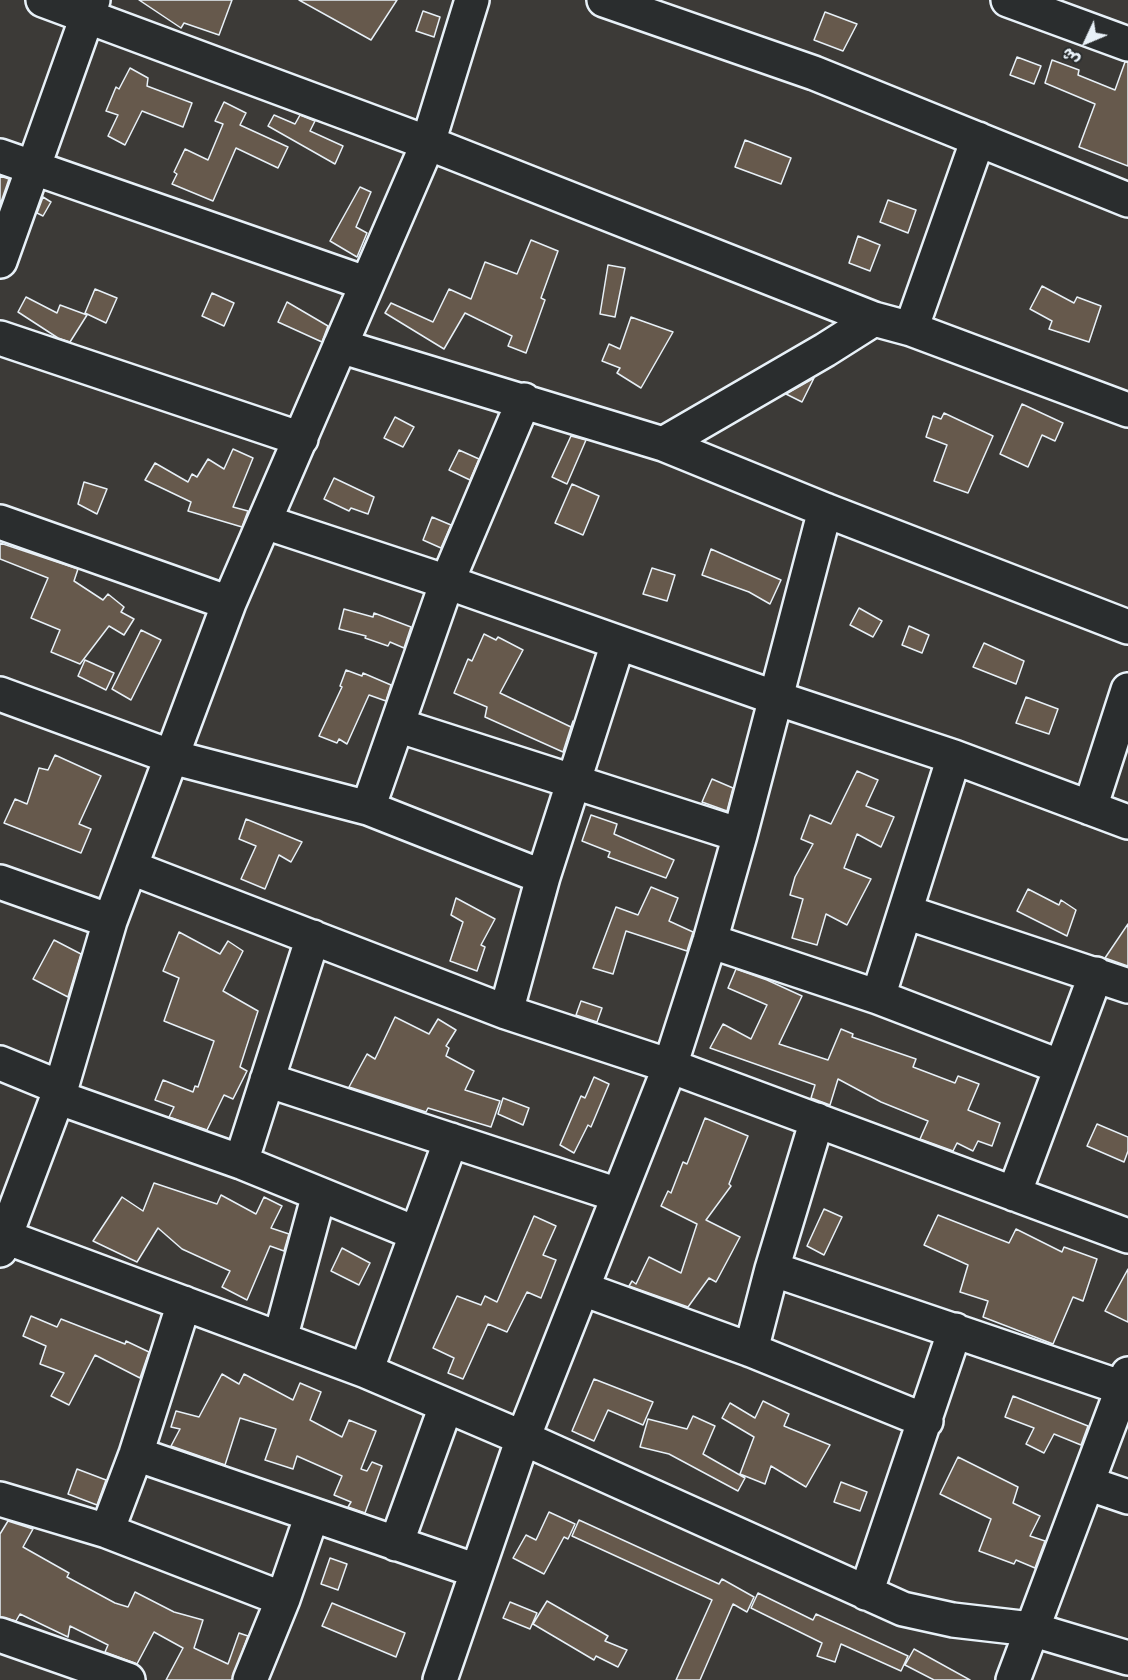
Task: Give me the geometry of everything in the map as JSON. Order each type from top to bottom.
[{"type":"street","points":[[44,0],[90,8],[874,319],[911,329],[1128,410]]},
{"type":"street","points":[[472,0],[428,143],[365,283],[301,439],[229,603],[132,868],[110,921],[59,1092],[2,1240],[184,1303],[366,1371],[523,1438],[903,1609],[943,1618],[1031,1629],[1128,1658]]},
{"type":"street","points":[[604,0],[814,73],[1128,200]]},
{"type":"street","points":[[1008,0],[1128,44]]},
{"type":"street","points":[[0,261],[90,8]]},
{"type":"street","points":[[911,329],[978,139]]},
{"type":"street","points":[[0,156],[365,283]]},
{"type":"street","points":[[663,444],[874,319]]},
{"type":"street","points":[[0,338],[301,439]]},
{"type":"street","points":[[340,346],[663,444],[825,510],[1128,627]]},
{"type":"street","points":[[368,808],[447,582],[524,400]]},
{"type":"street","points":[[440,1680],[523,1438],[670,1065],[741,835],[825,510]]},
{"type":"street","points":[[0,522],[229,603]]},
{"type":"street","points":[[265,522],[447,582],[776,698],[954,757],[1128,822]]},
{"type":"street","points":[[506,1012],[543,877],[618,643]]},
{"type":"street","points":[[1090,808],[1128,690]]},
{"type":"street","points":[[0,694],[172,757],[368,808],[543,877]]},
{"type":"street","points":[[397,725],[741,835]]},
{"type":"street","points":[[878,997],[954,757]]},
{"type":"street","points":[[132,868],[506,1012],[670,1065],[1128,1236]]},
{"type":"street","points":[[0,882],[110,921]]},
{"type":"street","points":[[906,912],[1128,986]]},
{"type":"street","points":[[241,1162],[313,937]]},
{"type":"street","points":[[710,941],[878,997],[1061,1066]]},
{"type":"street","points":[[1014,1194],[1096,974]]},
{"type":"street","points":[[0,1063],[59,1092],[241,1162],[415,1233]]},
{"type":"street","points":[[267,1080],[618,1195]]},
{"type":"street","points":[[751,1350],[772,1269],[817,1120]]},
{"type":"street","points":[[366,1371],[450,1140]]},
{"type":"street","points":[[280,1339],[319,1194]]},
{"type":"street","points":[[772,1269],[955,1330],[1125,1381],[1013,1680]]},
{"type":"street","points":[[583,1289],[751,1350],[926,1421]]},
{"type":"street","points":[[107,1531],[136,1454],[184,1303]]},
{"type":"street","points":[[866,1593],[955,1330]]},
{"type":"street","points":[[396,1544],[446,1406]]},
{"type":"street","points":[[136,1454],[477,1571]]},
{"type":"street","points":[[1087,1483],[1128,1497]]},
{"type":"street","points":[[0,1498],[107,1531],[283,1599]]},
{"type":"street","points":[[250,1680],[283,1599],[312,1515]]},
{"type":"street","points":[[0,1635],[54,1668],[128,1680]]},
{"type":"building","points":[[139,0],[232,0],[219,35],[184,23],[181,28]]},
{"type":"building","points":[[299,0],[397,0],[371,40]]},
{"type":"building","points":[[423,11],[440,17],[434,37],[416,31]]},
{"type":"building","points":[[825,12],[857,24],[843,51],[814,40]]},
{"type":"building","points":[[1017,57],[1041,66],[1034,84],[1010,75]]},
{"type":"building","points":[[1052,60],[1079,70],[1078,75],[1115,90],[1125,62],[1128,62],[1128,166],[1079,147],[1095,104],[1045,83]]},
{"type":"building","points":[[130,68],[148,78],[147,86],[192,103],[183,127],[142,111],[125,145],[108,136],[118,115],[106,111],[116,87],[119,89]]},
{"type":"building","points":[[224,102],[246,113],[240,125],[288,147],[278,168],[236,148],[213,201],[172,184],[177,174],[174,172],[185,149],[208,160],[223,124],[215,121]]},
{"type":"building","points":[[274,115],[295,124],[300,115],[315,121],[310,131],[343,146],[335,164],[268,126]]},
{"type":"building","points":[[745,140],[791,158],[781,184],[735,167]]},
{"type":"building","points":[[0,176],[9,179],[0,205]]},
{"type":"building","points":[[360,187],[371,192],[356,227],[367,233],[357,257],[330,241]]},
{"type":"building","points":[[43,197],[51,202],[43,216],[37,213]]},
{"type":"building","points":[[888,200],[916,210],[908,233],[880,222]]},
{"type":"building","points":[[858,236],[880,245],[870,271],[849,263]]},
{"type":"building","points":[[531,240],[558,251],[541,298],[545,300],[526,353],[508,346],[512,336],[465,313],[444,349],[385,313],[391,303],[433,322],[449,289],[471,299],[485,262],[517,274]]},
{"type":"building","points":[[608,265],[625,268],[615,317],[600,314]]},
{"type":"building","points":[[1042,286],[1074,303],[1077,297],[1101,306],[1089,342],[1049,329],[1052,321],[1030,309]]},
{"type":"building","points":[[95,289],[117,298],[106,323],[85,313]]},
{"type":"building","points":[[212,293],[234,303],[224,326],[202,316]]},
{"type":"building","points":[[26,297],[57,313],[60,305],[87,315],[70,342],[58,338],[18,312]]},
{"type":"building","points":[[287,302],[328,326],[322,342],[278,322]]},
{"type":"building","points":[[631,317],[673,332],[641,388],[617,373],[620,368],[602,361],[609,344],[620,349]]},
{"type":"building","points":[[814,378],[802,402],[786,394]]},
{"type":"building","points":[[1022,404],[1063,423],[1055,441],[1042,435],[1028,467],[1000,454]]},
{"type":"building","points":[[944,413],[993,436],[968,493],[934,481],[947,445],[926,437],[933,416],[941,419]]},
{"type":"building","points":[[395,417],[414,427],[403,447],[384,438]]},
{"type":"building","points":[[571,436],[586,440],[567,484],[552,477]]},
{"type":"building","points":[[233,449],[253,458],[233,507],[248,511],[242,527],[188,511],[191,502],[145,480],[155,463],[188,482],[192,474],[197,477],[208,459],[224,469]]},
{"type":"building","points":[[459,450],[479,459],[470,480],[449,470]]},
{"type":"building","points":[[334,478],[374,497],[368,514],[351,508],[349,511],[324,499]]},
{"type":"building","points":[[84,482],[107,489],[97,514],[78,504]]},
{"type":"building","points":[[572,484],[599,496],[583,535],[555,523]]},
{"type":"building","points":[[432,517],[451,525],[441,548],[423,540]]},
{"type":"building","points":[[0,543],[78,569],[74,581],[103,600],[108,594],[124,607],[121,612],[134,619],[124,635],[109,626],[80,664],[51,652],[60,630],[31,618],[48,578],[0,559]]},
{"type":"building","points":[[711,549],[781,580],[770,604],[749,592],[702,575]]},
{"type":"building","points":[[652,568],[675,575],[667,601],[643,594]]},
{"type":"building","points":[[859,608],[882,621],[873,637],[850,625]]},
{"type":"building","points":[[344,609],[373,617],[374,613],[411,627],[404,648],[390,642],[388,646],[365,638],[366,636],[339,629]]},
{"type":"building","points":[[909,626],[929,635],[922,653],[902,645]]},
{"type":"building","points":[[141,630],[161,640],[131,700],[112,689]]},
{"type":"building","points":[[484,634],[496,640],[498,637],[523,650],[500,693],[571,727],[573,721],[563,752],[485,717],[487,707],[454,693],[468,659],[472,661]]},
{"type":"building","points":[[984,643],[1024,661],[1016,684],[973,667]]},
{"type":"building","points":[[85,660],[114,673],[106,690],[78,676]]},
{"type":"building","points":[[346,670],[362,676],[363,673],[391,685],[386,701],[369,695],[347,744],[339,739],[337,743],[319,736],[342,687],[340,686]]},
{"type":"building","points":[[1026,697],[1058,709],[1049,734],[1016,723]]},
{"type":"building","points":[[55,755],[101,776],[79,824],[91,829],[81,853],[4,823],[15,799],[27,804],[39,768],[48,770]]},
{"type":"building","points":[[857,771],[878,780],[866,806],[894,817],[881,847],[857,834],[844,868],[871,879],[847,925],[826,914],[817,945],[792,938],[803,899],[790,895],[795,877],[813,844],[801,839],[810,815],[831,824]]},
{"type":"building","points":[[712,779],[733,788],[727,811],[702,802]]},
{"type":"building","points":[[591,815],[617,824],[614,834],[674,860],[666,878],[608,857],[610,852],[582,841]]},
{"type":"building","points":[[246,819],[302,842],[291,862],[279,855],[265,889],[241,879],[256,846],[239,839]]},
{"type":"building","points":[[651,887],[678,898],[669,921],[693,932],[687,951],[626,931],[613,974],[593,968],[616,907],[638,915]]},
{"type":"building","points":[[1028,889],[1059,905],[1061,900],[1076,910],[1067,936],[1017,911]]},
{"type":"building","points":[[456,898],[495,919],[481,945],[485,947],[477,971],[450,961],[463,922],[451,915]]},
{"type":"building","points":[[1128,924],[1128,966],[1105,958]]},
{"type":"building","points":[[179,932],[220,954],[228,941],[243,951],[223,991],[258,1011],[240,1067],[247,1071],[233,1099],[224,1095],[207,1130],[169,1117],[174,1107],[155,1100],[163,1080],[193,1092],[195,1086],[198,1087],[214,1041],[164,1021],[179,978],[163,971]]},
{"type":"building","points":[[54,940],[81,954],[68,997],[33,979]]},
{"type":"building","points":[[736,969],[802,996],[779,1044],[828,1060],[841,1029],[853,1034],[852,1037],[916,1059],[913,1067],[955,1083],[958,1076],[979,1084],[968,1110],[1000,1123],[992,1146],[978,1141],[973,1151],[957,1143],[953,1151],[920,1139],[928,1121],[881,1102],[838,1079],[830,1105],[811,1098],[815,1085],[710,1048],[723,1024],[751,1039],[767,1005],[728,988]]},
{"type":"building","points":[[581,1001],[602,1008],[597,1022],[576,1015]]},
{"type":"building","points":[[395,1017],[429,1034],[438,1019],[456,1030],[446,1046],[449,1048],[446,1056],[474,1071],[465,1090],[500,1101],[491,1127],[428,1108],[426,1112],[349,1087],[367,1054],[375,1059]]},
{"type":"building","points":[[594,1077],[609,1084],[591,1127],[588,1125],[574,1153],[560,1145],[581,1096],[585,1098]]},
{"type":"building","points":[[503,1098],[529,1108],[523,1125],[498,1114]]},
{"type":"building","points":[[705,1118],[748,1136],[729,1184],[731,1186],[706,1220],[740,1237],[716,1282],[709,1278],[688,1307],[629,1286],[632,1281],[636,1284],[649,1257],[681,1273],[697,1224],[661,1206],[668,1191],[671,1193],[683,1162],[687,1164]]},
{"type":"building","points":[[1097,1124],[1128,1137],[1128,1151],[1124,1162],[1087,1146]]},
{"type":"building","points":[[154,1183],[217,1204],[221,1195],[256,1214],[264,1197],[282,1206],[271,1228],[289,1234],[284,1251],[270,1246],[247,1300],[222,1287],[230,1271],[182,1249],[158,1228],[137,1262],[93,1241],[122,1197],[143,1211]]},
{"type":"building","points":[[824,1209],[842,1217],[824,1255],[807,1246]]},
{"type":"building","points":[[938,1215],[1009,1243],[1016,1229],[1062,1252],[1064,1247],[1097,1259],[1083,1301],[1073,1297],[1053,1344],[983,1317],[988,1301],[960,1292],[968,1265],[924,1245]]},
{"type":"building","points":[[534,1216],[556,1226],[543,1255],[556,1260],[541,1298],[527,1292],[507,1332],[488,1324],[463,1379],[448,1373],[454,1358],[433,1348],[457,1296],[481,1305],[485,1296],[497,1302]]},
{"type":"building","points":[[342,1248],[370,1263],[359,1285],[331,1271]]},
{"type":"building","points":[[1128,1269],[1128,1322],[1105,1311]]},
{"type":"building","points":[[31,1316],[57,1327],[61,1319],[125,1344],[126,1341],[149,1352],[140,1378],[95,1355],[69,1405],[51,1396],[64,1373],[40,1364],[46,1346],[23,1336]]},
{"type":"building","points":[[222,1374],[239,1384],[244,1374],[293,1400],[300,1383],[321,1392],[310,1420],[342,1437],[349,1420],[376,1431],[361,1469],[367,1471],[372,1462],[382,1466],[365,1513],[348,1507],[351,1502],[334,1495],[342,1476],[297,1456],[293,1469],[265,1460],[276,1429],[240,1418],[225,1465],[171,1446],[180,1429],[171,1427],[176,1411],[199,1417]]},
{"type":"building","points":[[594,1379],[653,1402],[643,1425],[608,1410],[594,1441],[572,1431]]},
{"type":"building","points":[[1013,1396],[1088,1426],[1081,1445],[1054,1434],[1044,1453],[1026,1444],[1034,1428],[1005,1417]]},
{"type":"building","points":[[763,1401],[789,1414],[784,1426],[830,1445],[806,1487],[771,1466],[765,1484],[740,1474],[754,1437],[722,1418],[730,1403],[755,1418]]},
{"type":"building","points":[[693,1416],[715,1426],[703,1454],[745,1478],[738,1491],[669,1454],[640,1447],[648,1419],[687,1429]]},
{"type":"building","points":[[958,1457],[1018,1487],[1013,1503],[1040,1516],[1030,1536],[1045,1541],[1035,1568],[1016,1560],[1014,1564],[979,1551],[991,1519],[940,1494]]},
{"type":"building","points":[[77,1469],[106,1480],[97,1505],[68,1494]]},
{"type":"building","points":[[841,1482],[867,1492],[860,1511],[834,1502]]},
{"type":"building","points":[[549,1512],[575,1524],[568,1539],[564,1537],[544,1574],[513,1558],[526,1535],[536,1540]]},
{"type":"building","points":[[579,1520],[719,1584],[722,1579],[754,1597],[747,1612],[733,1604],[700,1680],[676,1680],[712,1600],[572,1536]]},
{"type":"building","points":[[8,1521],[33,1529],[23,1547],[69,1573],[67,1577],[115,1603],[128,1607],[135,1592],[174,1612],[203,1620],[194,1648],[228,1664],[239,1633],[248,1636],[232,1680],[166,1680],[183,1648],[154,1632],[137,1664],[105,1652],[108,1645],[70,1626],[68,1637],[20,1614],[16,1621],[0,1617],[0,1534]]},
{"type":"building","points":[[330,1558],[347,1564],[338,1590],[321,1584]]},
{"type":"building","points":[[758,1593],[813,1620],[816,1614],[908,1656],[901,1671],[841,1644],[835,1662],[817,1656],[822,1643],[751,1608]]},
{"type":"building","points":[[547,1601],[608,1636],[605,1641],[627,1650],[618,1667],[596,1656],[594,1660],[533,1624]]},
{"type":"building","points":[[510,1602],[537,1613],[530,1629],[503,1618]]},
{"type":"building","points":[[332,1603],[405,1633],[396,1657],[322,1626]]},
{"type":"building","points":[[914,1649],[970,1680],[934,1680],[905,1665]]}]
